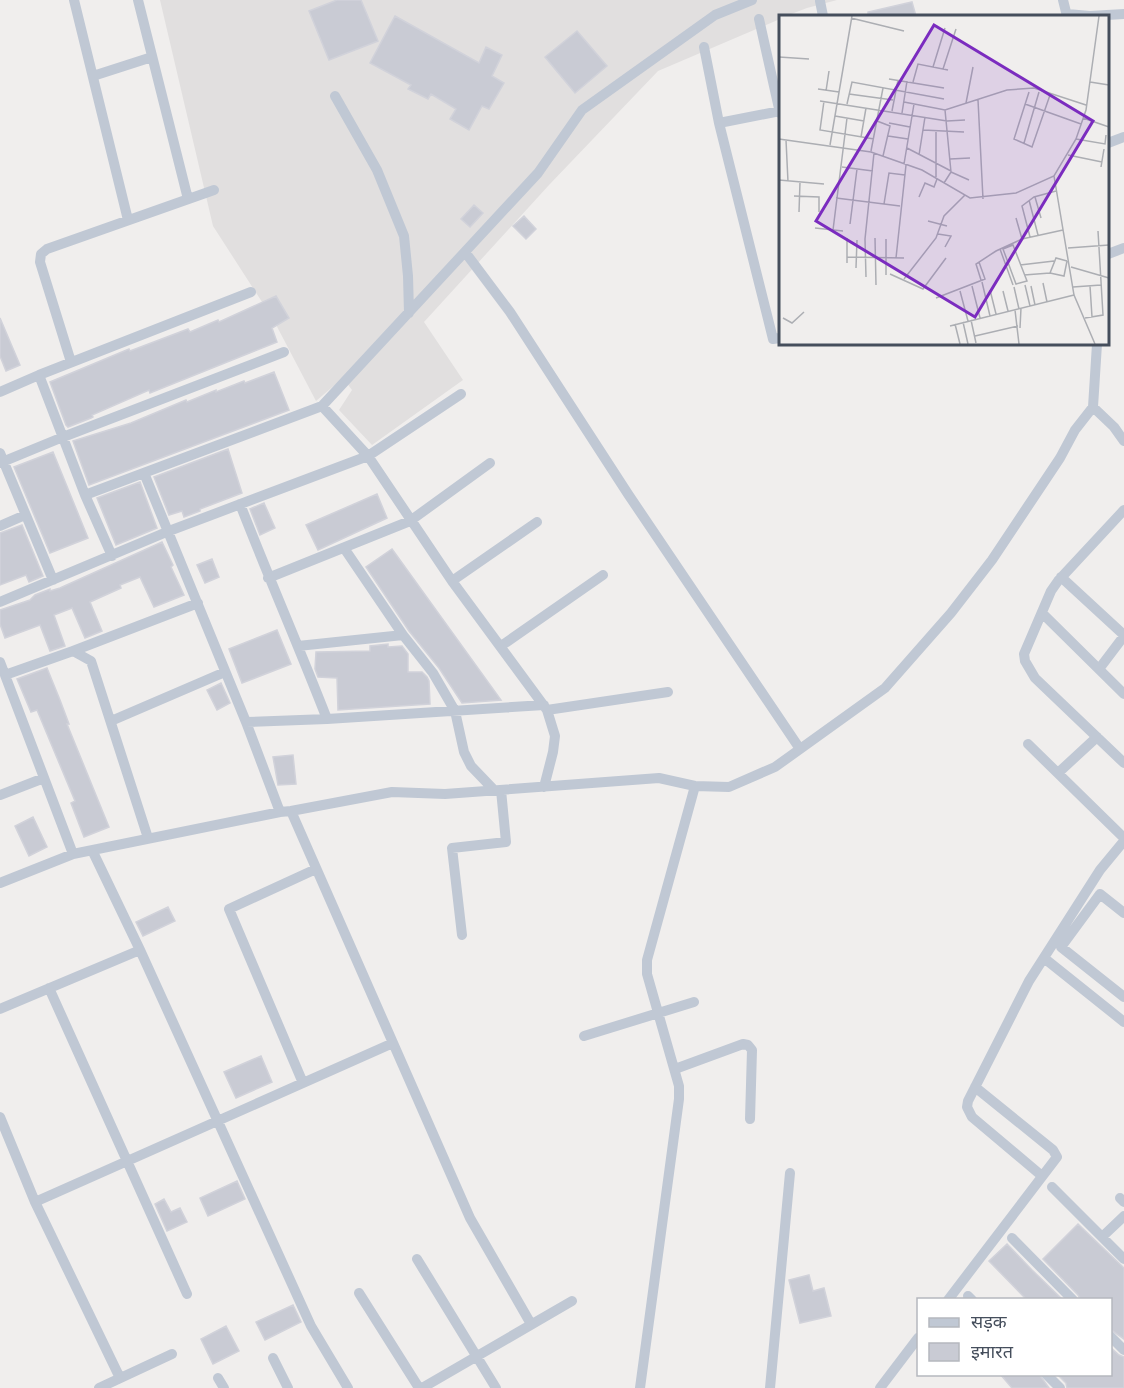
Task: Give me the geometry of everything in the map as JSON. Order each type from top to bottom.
[{"type":"street","points":[[74,0],[128,220]]},
{"type":"street","points":[[138,0],[188,199]]},
{"type":"street","points":[[85,495],[322,406],[538,173],[582,110],[715,15],[752,0]]},
{"type":"street","points":[[1063,0],[1067,15]]},
{"type":"street","points":[[1107,15],[1124,14]]},
{"type":"street","points":[[759,19],[779,108]]},
{"type":"street","points":[[704,47],[719,123],[773,339],[779,338]]},
{"type":"street","points":[[93,76],[152,57]]},
{"type":"street","points":[[335,96],[377,170],[404,236],[409,313]]},
{"type":"street","points":[[719,123],[779,112]]},
{"type":"street","points":[[1109,142],[1124,136]]},
{"type":"street","points":[[71,362],[40,262],[41,254],[46,249],[214,189]]},
{"type":"street","points":[[1109,254],[1124,248]]},
{"type":"street","points":[[465,252],[510,312],[628,494],[800,749]]},
{"type":"street","points":[[0,392],[251,292]]},
{"type":"street","points":[[0,883],[73,854],[392,792],[445,794],[659,778],[695,786],[729,787],[775,767],[885,688],[951,613],[992,560],[1060,458],[1075,430],[1093,407],[1097,345]]},
{"type":"street","points":[[53,580],[1,460],[284,352]]},
{"type":"street","points":[[39,375],[85,495],[112,556]]},
{"type":"street","points":[[0,602],[169,531],[368,456],[462,394]]},
{"type":"street","points":[[322,406],[368,456],[452,581],[545,707],[555,736],[544,787]]},
{"type":"street","points":[[1093,407],[1114,427],[1124,441]]},
{"type":"street","points":[[268,578],[410,521],[490,464]]},
{"type":"street","points":[[144,473],[246,722],[286,812],[316,869],[470,1218],[531,1324]]},
{"type":"street","points":[[240,504],[268,578],[327,719]]},
{"type":"street","points":[[1124,510],[1061,577],[1051,591],[1024,654],[1024,661],[1035,678],[1124,763]]},
{"type":"street","points":[[0,526],[25,515]]},
{"type":"street","points":[[452,581],[537,522]]},
{"type":"street","points":[[344,548],[403,635],[433,673],[455,711],[464,752],[471,766],[497,790],[506,842],[452,848],[462,935]]},
{"type":"street","points":[[501,646],[603,575]]},
{"type":"street","points":[[1061,577],[1124,636],[1099,669]]},
{"type":"street","points":[[5,675],[198,603]]},
{"type":"street","points":[[1042,613],[1124,694]]},
{"type":"street","points":[[298,646],[403,635]]},
{"type":"street","points":[[73,651],[91,661],[148,838]]},
{"type":"street","points":[[0,662],[73,854]]},
{"type":"street","points":[[111,721],[225,672]]},
{"type":"street","points":[[246,722],[545,707],[668,692]]},
{"type":"street","points":[[1058,774],[1097,737]]},
{"type":"street","points":[[1028,744],[1124,839],[1100,870],[1029,981],[968,1101],[969,1113],[1042,1176]]},
{"type":"street","points":[[0,795],[44,778]]},
{"type":"street","points":[[640,1388],[679,1099],[675,1069],[647,974],[647,960],[695,786]]},
{"type":"street","points":[[92,850],[140,950],[311,1326],[348,1388]]},
{"type":"street","points":[[303,1083],[229,909],[316,869]]},
{"type":"street","points":[[1124,913],[1100,894],[1061,947],[1124,998]]},
{"type":"street","points":[[0,1009],[140,950]]},
{"type":"street","points":[[1044,958],[1124,1022]]},
{"type":"street","points":[[49,988],[187,1294]]},
{"type":"street","points":[[584,1036],[694,1002]]},
{"type":"street","points":[[35,1202],[393,1043]]},
{"type":"street","points":[[675,1069],[743,1044],[748,1045],[752,1050],[750,1119]]},
{"type":"street","points":[[949,1298],[1057,1157],[1056,1153],[975,1088]]},
{"type":"street","points":[[0,1117],[35,1202],[120,1378]]},
{"type":"street","points":[[770,1388],[790,1173]]},
{"type":"street","points":[[1052,1187],[1124,1259]]},
{"type":"street","points":[[1102,1237],[1124,1216]]},
{"type":"street","points":[[1012,1238],[1072,1298]]},
{"type":"street","points":[[417,1259],[496,1388]]},
{"type":"street","points":[[359,1293],[421,1388],[572,1300]]},
{"type":"street","points":[[1112,1338],[1124,1350]]},
{"type":"street","points":[[879,1388],[917,1339]]},
{"type":"street","points":[[99,1388],[172,1353]]},
{"type":"street","points":[[273,1358],[288,1388]]},
{"type":"street","points":[[1048,1376],[1060,1388]]},
{"type":"street","points":[[218,1378],[224,1388]]},
{"type":"shaded area","points":[[160,0],[837,0],[789,15],[779,15],[779,19],[658,71],[549,185],[424,322],[463,380],[372,445],[339,410],[352,390],[343,378],[316,401],[273,319],[213,226]]},
{"type":"building","points":[[337,0],[361,0],[378,41],[329,60],[309,11]]},
{"type":"building","points":[[912,2],[916,15],[868,15],[868,12]]},
{"type":"building","points":[[395,16],[479,63],[486,47],[502,55],[492,76],[504,83],[489,109],[482,106],[469,130],[450,119],[456,109],[431,94],[428,99],[408,89],[411,85],[370,63]]},
{"type":"building","points":[[577,31],[607,66],[575,93],[545,57]]},
{"type":"building","points":[[474,205],[483,213],[470,227],[461,219]]},
{"type":"building","points":[[524,216],[536,229],[526,239],[513,226]]},
{"type":"building","points":[[276,296],[289,318],[272,328],[277,342],[150,393],[149,390],[92,415],[91,418],[68,427],[66,425],[50,382],[129,349],[130,351],[188,329],[190,332],[218,320],[219,322]]},
{"type":"building","points":[[0,318],[20,365],[6,371],[0,356]]},
{"type":"building","points":[[274,372],[289,410],[89,485],[73,441],[131,423],[186,400],[187,402],[216,390],[216,392]]},
{"type":"building","points":[[228,449],[242,493],[184,517],[182,511],[169,515],[154,477]]},
{"type":"building","points":[[53,452],[88,538],[50,553],[14,467]]},
{"type":"building","points":[[140,482],[157,528],[116,545],[97,498]]},
{"type":"building","points":[[377,494],[387,518],[318,550],[306,525]]},
{"type":"building","points":[[264,503],[275,528],[260,535],[250,509]]},
{"type":"building","points":[[22,525],[43,576],[29,582],[26,575],[0,585],[0,533]]},
{"type":"building","points":[[162,542],[184,595],[154,607],[140,577],[90,602],[102,631],[85,638],[72,608],[54,615],[65,646],[50,651],[40,625],[5,638],[0,624],[0,610],[30,600],[35,595],[50,589],[50,591],[60,588]]},
{"type":"building","points":[[392,549],[501,700],[462,703],[439,668],[409,631],[366,567]]},
{"type":"building","points":[[212,559],[219,577],[205,583],[197,565]]},
{"type":"building","points":[[277,630],[291,664],[242,683],[229,649]]},
{"type":"building","points":[[388,644],[388,647],[402,646],[408,654],[408,672],[422,672],[427,677],[430,704],[338,710],[337,678],[318,677],[315,669],[316,652],[370,651],[370,646]]},
{"type":"building","points":[[47,668],[109,827],[84,837],[71,803],[75,801],[37,710],[31,712],[17,679]]},
{"type":"building","points":[[221,683],[230,703],[217,710],[207,690]]},
{"type":"building","points":[[293,755],[296,784],[278,785],[273,757]]},
{"type":"building","points":[[33,817],[47,847],[29,856],[15,826]]},
{"type":"building","points":[[168,907],[175,921],[143,936],[136,922]]},
{"type":"building","points":[[261,1056],[272,1082],[236,1098],[224,1072]]},
{"type":"building","points":[[237,1181],[245,1199],[208,1216],[200,1198]]},
{"type":"building","points":[[164,1199],[171,1212],[180,1208],[187,1222],[167,1231],[155,1204]]},
{"type":"building","points":[[1078,1224],[1124,1268],[1124,1339],[1112,1330],[1112,1298],[1080,1298],[1043,1259]]},
{"type":"building","points":[[1007,1244],[1061,1298],[1025,1298],[989,1261]]},
{"type":"building","points":[[809,1275],[813,1291],[824,1288],[831,1316],[800,1323],[789,1280]]},
{"type":"building","points":[[293,1305],[301,1322],[265,1340],[256,1322]]},
{"type":"building","points":[[226,1326],[239,1351],[213,1364],[201,1339]]},
{"type":"building","points":[[1112,1349],[1124,1357],[1124,1388],[1067,1388],[1066,1383],[1059,1376],[1112,1376]]},
{"type":"building","points":[[1002,1376],[1040,1376],[1049,1388],[1012,1388]]}]
